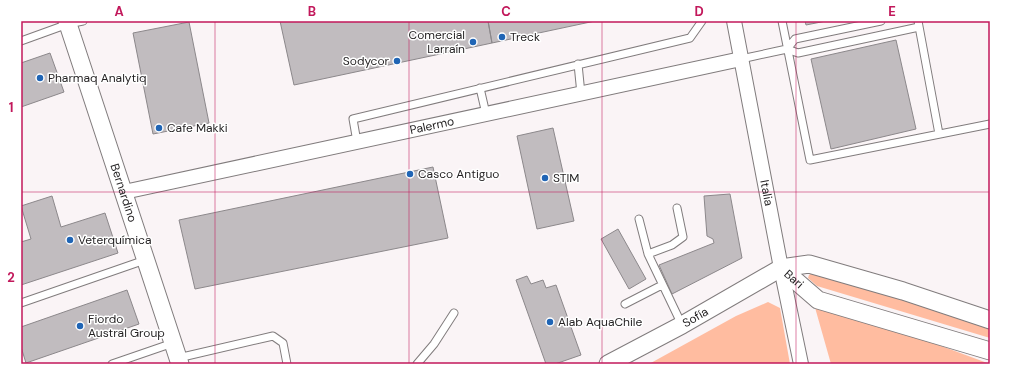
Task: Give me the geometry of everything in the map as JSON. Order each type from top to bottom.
[{"type":"street","name":"Italia","points":[[734,21],[781,268],[801,364]]},
{"type":"street","name":"Bernardino","points":[[73,22],[145,260],[177,355]]},
{"type":"street","name":"Palermo","points":[[124,192],[741,59]]},
{"type":"street","name":"Bari","points":[[781,268],[809,264],[903,291],[990,320]]},
{"type":"street","name":"Bari","points":[[781,268],[818,300],[990,352]]},
{"type":"street","name":"Sofía","points":[[608,364],[682,325],[781,268]]},
{"type":"lane","points":[[357,142],[354,119],[690,38],[702,21]]},
{"type":"lane","points":[[782,21],[810,160],[990,124]]},
{"type":"lane","points":[[788,49],[795,39],[881,21]]},
{"type":"lane","points":[[21,41],[73,22]]},
{"type":"lane","points":[[741,59],[788,49],[798,53],[918,24],[939,134]]},
{"type":"lane","points":[[578,64],[581,94]]},
{"type":"lane","points":[[480,88],[486,114]]},
{"type":"lane","points":[[648,254],[672,245],[683,237],[677,208]]},
{"type":"lane","points":[[639,219],[648,254],[682,325]]},
{"type":"lane","points":[[21,303],[145,260]]},
{"type":"lane","points":[[625,304],[662,285]]},
{"type":"lane","points":[[416,364],[434,344],[454,313]]},
{"type":"lane","points":[[112,364],[177,355],[273,336],[283,343],[287,364]]},
{"type":"shaded area","points":[[814,272],[990,320],[990,338],[817,286],[808,278],[809,275]]},
{"type":"shaded area","points":[[768,302],[780,308],[790,364],[649,364],[736,316]]},
{"type":"shaded area","points":[[814,304],[863,317],[990,364],[831,364]]},
{"type":"building","points":[[280,21],[488,21],[492,43],[294,85]]},
{"type":"building","points":[[488,21],[595,21],[492,43]]},
{"type":"building","points":[[805,21],[826,21],[806,25]]},
{"type":"building","points":[[189,22],[209,123],[153,134],[133,33]]},
{"type":"building","points":[[896,40],[916,129],[831,149],[811,59]]},
{"type":"building","name":"Pharmaq Analytiq","points":[[50,53],[64,92],[21,107],[21,63]]},
{"type":"building","name":"STIM","points":[[553,128],[574,221],[537,229],[517,136]]},
{"type":"building","points":[[433,167],[448,238],[195,289],[179,220]]},
{"type":"building","points":[[730,194],[742,258],[672,294],[659,265],[714,243],[713,239],[707,236],[704,196]]},
{"type":"building","name":"Veterquímica","points":[[52,196],[61,227],[105,213],[118,253],[21,285],[21,242],[31,239],[21,206]]},
{"type":"building","points":[[618,229],[646,279],[629,289],[601,239]]},
{"type":"building","name":"Alab AquaChile","points":[[527,276],[531,284],[543,280],[546,288],[556,285],[581,355],[555,364],[546,364],[516,280]]},
{"type":"building","name":"Fiordo Austral Group","points":[[127,290],[139,324],[26,363],[21,347],[21,327]]},
{"type":"place","name":"Treck","points":[[502,37]]},
{"type":"place","name":"Comercial Larraín","points":[[473,42]]},
{"type":"place","name":"Sodycor","points":[[397,61]]},
{"type":"place","name":"Pharmaq Analytiq","points":[[40,78]]},
{"type":"place","name":"Cafe Makki","points":[[159,128]]},
{"type":"place","name":"Casco Antiguo","points":[[410,174]]},
{"type":"place","name":"STIM","points":[[545,178]]},
{"type":"place","name":"Veterquímica","points":[[70,240]]},
{"type":"place","name":"Alab AquaChile","points":[[550,322]]},
{"type":"place","name":"Fiordo Austral Group","points":[[80,326]]}]
